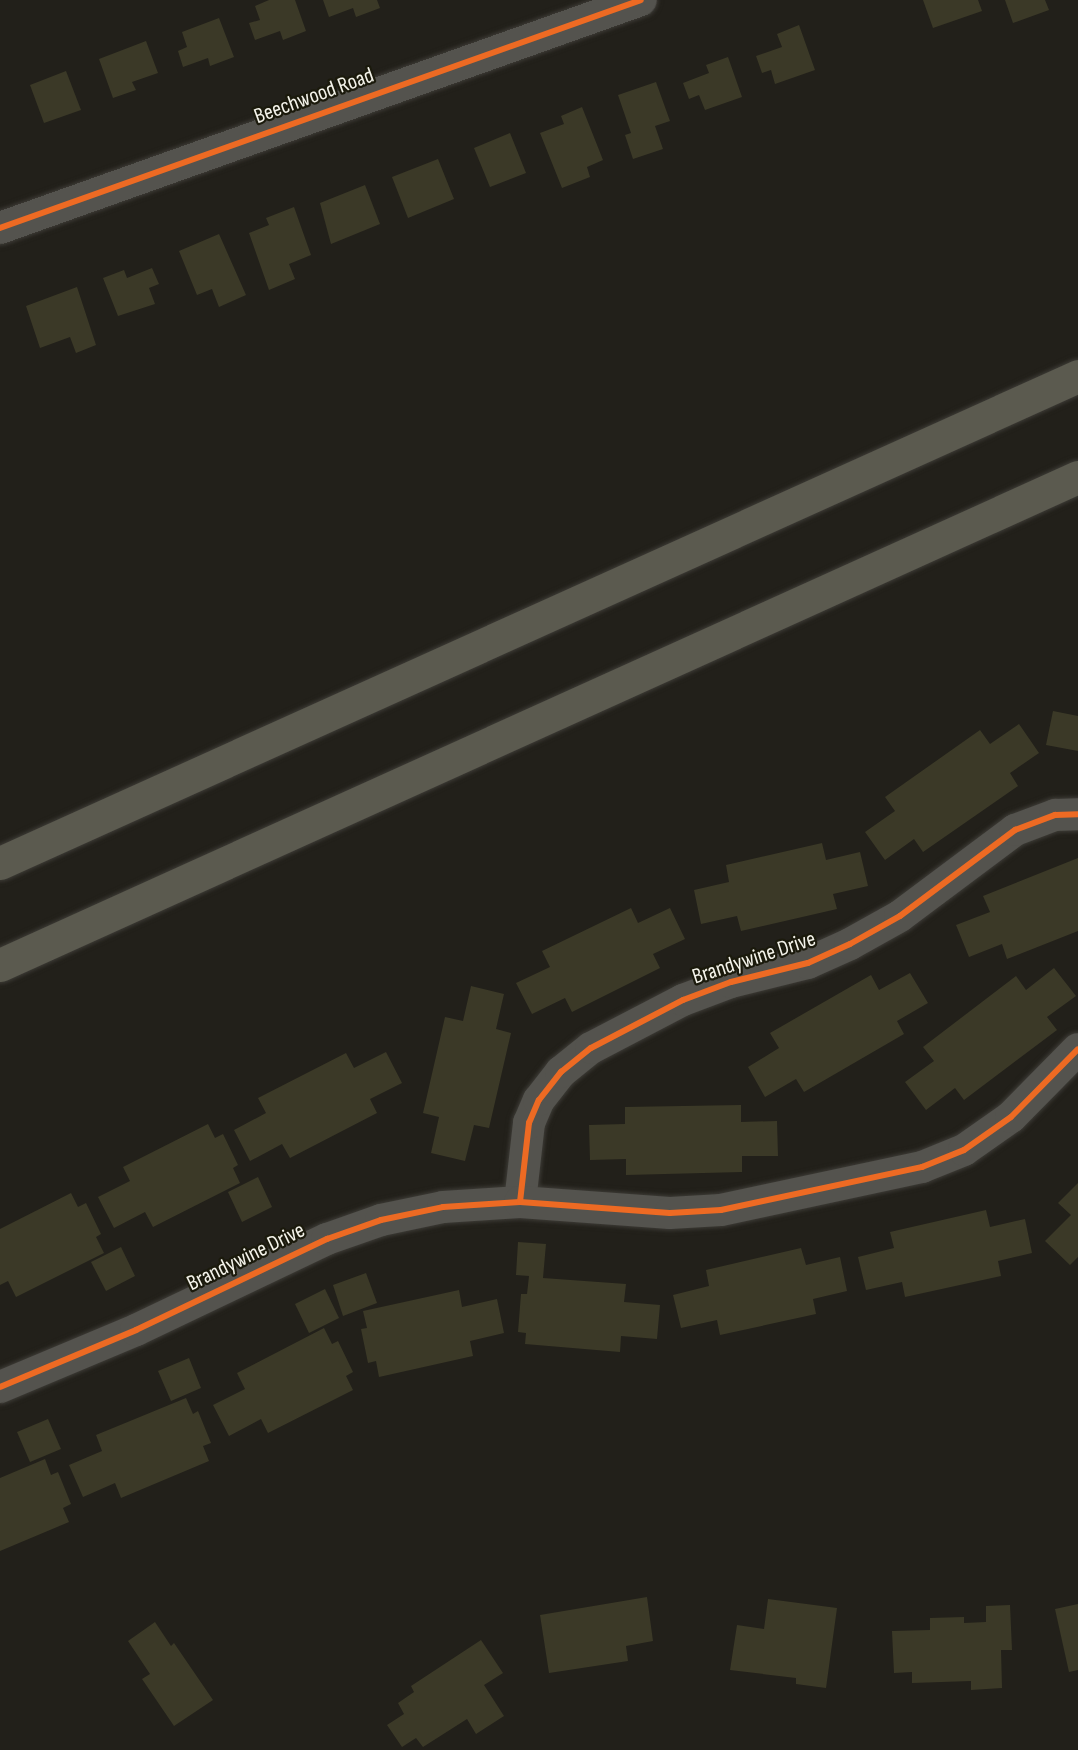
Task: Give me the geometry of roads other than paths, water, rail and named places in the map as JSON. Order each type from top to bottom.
[{"type":"highway","points":[[0,862],[1078,376]]},
{"type":"highway","points":[[0,965],[1078,477]]},
{"type":"street","name":"Beechwood Road","points":[[0,228],[641,0]]},
{"type":"street","name":"Brandywine Drive","points":[[520,1202],[529,1123],[539,1100],[561,1072],[591,1048],[683,1000],[731,982],[808,963],[850,944],[900,916],[1015,830],[1055,815],[1078,814]]},
{"type":"street","name":"Brandywine Drive","points":[[0,1387],[136,1329],[327,1239],[381,1220],[443,1207],[520,1202],[670,1213],[721,1210],[922,1167],[964,1150],[1011,1117],[1078,1049]]}]
